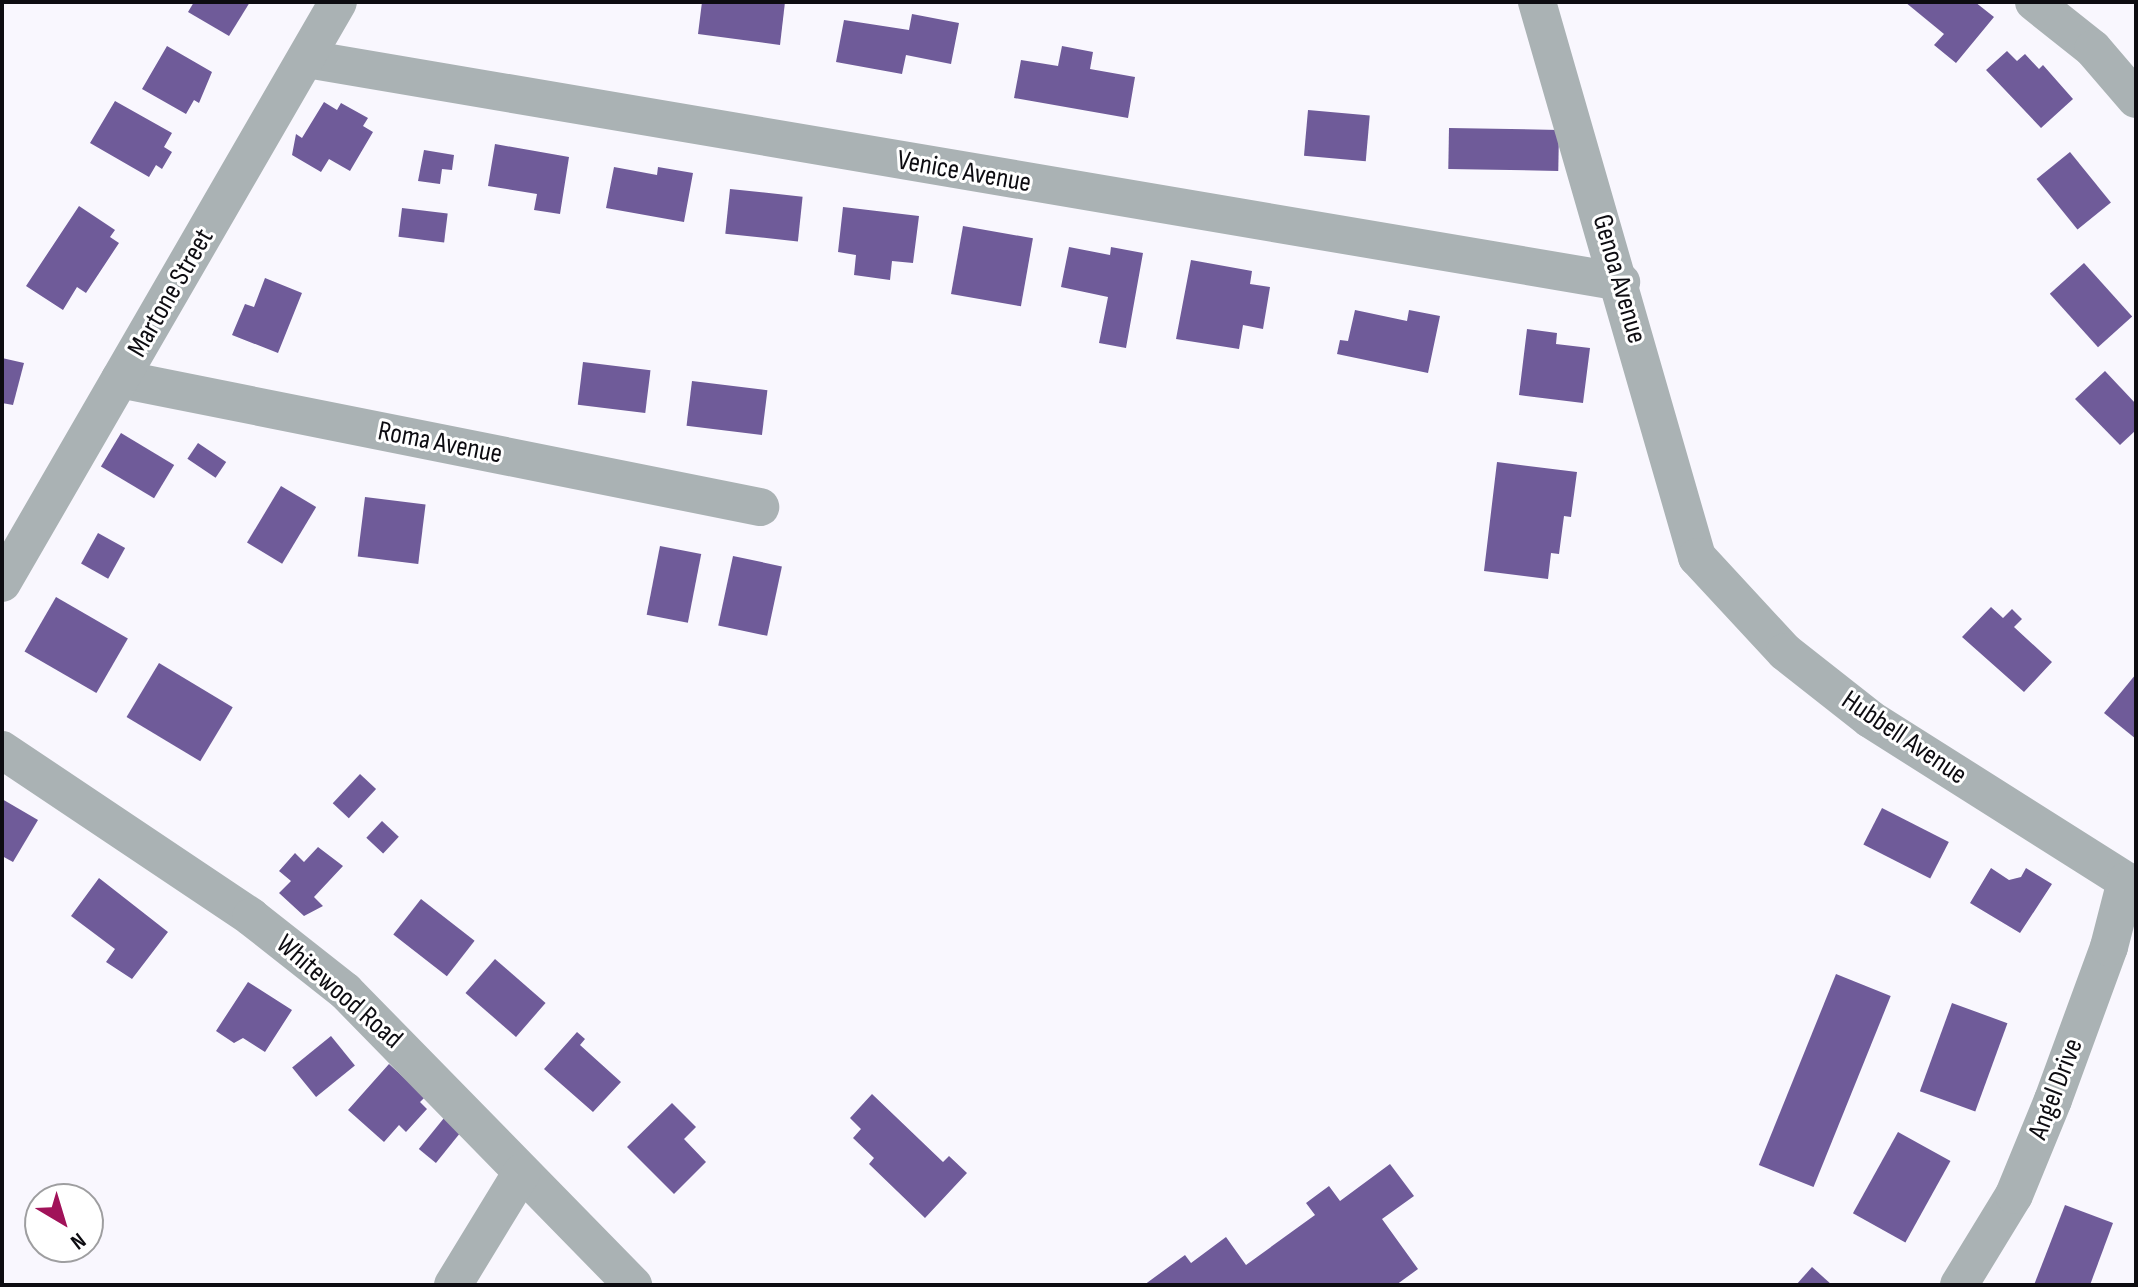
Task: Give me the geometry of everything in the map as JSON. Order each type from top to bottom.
[{"type":"street","name":"Martone Street","points":[[2,583],[338,2]]},
{"type":"street","name":"Genoa Avenue","points":[[1537,2],[1621,282],[1697,557]]},
{"type":"street","points":[[2034,2],[2093,49],[2136,99]]},
{"type":"street","name":"Venice Avenue","points":[[307,59],[1621,282]]},
{"type":"street","name":"Roma Avenue","points":[[120,379],[760,507]]},
{"type":"street","name":"Hubbell Avenue","points":[[1697,557],[1785,652],[1870,719],[2131,884]]},
{"type":"street","name":"Whitewood Road","points":[[2,750],[251,917],[345,991],[633,1285]]},
{"type":"street","name":"Angel Drive","points":[[1959,1285],[2014,1195],[2051,1106],[2131,884]]},
{"type":"street","points":[[453,1285],[522,1172]]},
{"type":"building","points":[[194,2],[250,2],[229,36],[188,12]]},
{"type":"building","points":[[702,2],[785,2],[780,45],[698,34]]},
{"type":"building","points":[[1905,2],[1975,2],[1994,17],[1956,63],[1934,45],[1944,34]]},
{"type":"building","points":[[912,14],[959,23],[951,64],[906,55],[902,74],[836,62],[844,20],[909,30]]},
{"type":"building","points":[[167,46],[212,72],[199,103],[194,100],[186,114],[142,89]]},
{"type":"building","points":[[1062,46],[1093,52],[1090,69],[1135,77],[1128,118],[1014,98],[1021,60],[1058,66]]},
{"type":"building","points":[[2007,51],[2017,61],[2025,54],[2039,69],[2043,65],[2073,99],[2041,128],[1986,70]]},
{"type":"building","points":[[115,101],[172,133],[164,147],[172,152],[162,169],[156,165],[149,177],[90,143]]},
{"type":"building","points":[[324,102],[337,110],[341,103],[368,118],[363,126],[373,132],[350,171],[329,159],[321,172],[292,155],[296,134],[302,138]]},
{"type":"building","points":[[1308,110],[1370,115],[1366,161],[1304,156]]},
{"type":"building","points":[[1449,128],[1559,130],[1558,171],[1448,169]]},
{"type":"building","points":[[495,144],[569,157],[560,214],[534,210],[537,194],[488,186]]},
{"type":"building","points":[[424,150],[454,155],[452,170],[442,169],[440,184],[418,181]]},
{"type":"building","points":[[2070,152],[2111,203],[2077,230],[2037,179]]},
{"type":"building","points":[[614,167],[657,175],[658,167],[693,173],[684,222],[606,208]]},
{"type":"building","points":[[730,189],[803,197],[798,241],[725,234]]},
{"type":"building","points":[[79,206],[115,230],[110,237],[119,243],[86,293],[77,287],[63,310],[26,286]]},
{"type":"building","points":[[843,207],[919,216],[913,263],[892,261],[890,280],[854,275],[856,255],[838,252]]},
{"type":"building","points":[[402,208],[448,214],[444,242],[398,237]]},
{"type":"building","points":[[963,226],[1033,238],[1021,306],[951,294]]},
{"type":"building","points":[[1069,247],[1110,255],[1111,247],[1143,253],[1126,348],[1099,343],[1108,297],[1061,287]]},
{"type":"building","points":[[1191,260],[1252,271],[1250,284],[1270,287],[1263,329],[1243,325],[1239,349],[1176,339]]},
{"type":"building","points":[[2084,263],[2132,317],[2098,347],[2050,294]]},
{"type":"building","points":[[265,278],[302,293],[278,353],[232,335],[245,304],[254,307]]},
{"type":"building","points":[[1355,310],[1407,321],[1409,310],[1440,316],[1428,373],[1337,354],[1340,340],[1348,341]]},
{"type":"building","points":[[1527,329],[1557,333],[1556,344],[1590,348],[1583,403],[1519,395]]},
{"type":"building","points":[[2,358],[24,363],[13,405],[2,403]]},
{"type":"building","points":[[583,362],[650,370],[645,413],[578,405]]},
{"type":"building","points":[[2105,371],[2136,404],[2136,430],[2120,445],[2075,399]]},
{"type":"building","points":[[692,381],[767,390],[762,435],[687,426]]},
{"type":"building","points":[[121,433],[174,465],[154,498],[101,466]]},
{"type":"building","points":[[198,443],[226,462],[216,478],[187,459]]},
{"type":"building","points":[[1497,462],[1577,472],[1571,517],[1564,516],[1559,554],[1551,553],[1548,579],[1484,571]]},
{"type":"building","points":[[281,486],[316,507],[282,564],[247,543]]},
{"type":"building","points":[[365,497],[426,504],[418,564],[358,557]]},
{"type":"building","points":[[98,533],[125,548],[108,579],[81,564]]},
{"type":"building","points":[[660,546],[701,554],[688,623],[647,615]]},
{"type":"building","points":[[733,556],[782,566],[767,636],[718,625]]},
{"type":"building","points":[[56,597],[128,638],[96,693],[24,652]]},
{"type":"building","points":[[1991,607],[2003,618],[2012,609],[2022,619],[2014,627],[2052,662],[2024,692],[1962,637]]},
{"type":"building","points":[[159,663],[233,707],[200,761],[127,717]]},
{"type":"building","points":[[2136,674],[2136,739],[2104,713]]},
{"type":"building","points":[[360,774],[376,789],[349,818],[333,803]]},
{"type":"building","points":[[2,799],[38,820],[13,862],[2,856]]},
{"type":"building","points":[[1882,808],[1949,842],[1930,879],[1863,845]]},
{"type":"building","points":[[382,821],[399,837],[383,854],[366,838]]},
{"type":"building","points":[[318,847],[343,866],[314,897],[323,906],[304,916],[279,893],[291,881],[279,871],[295,853],[304,862]]},
{"type":"building","points":[[1991,868],[2009,880],[2021,877],[2026,868],[2052,884],[2020,933],[1970,903]]},
{"type":"building","points":[[99,878],[168,932],[132,979],[106,962],[115,949],[71,916]]},
{"type":"building","points":[[421,899],[475,941],[447,976],[393,934]]},
{"type":"building","points":[[495,959],[546,1003],[516,1037],[465,993]]},
{"type":"building","points":[[1836,974],[1891,996],[1814,1187],[1759,1165]]},
{"type":"building","points":[[248,982],[292,1010],[265,1052],[243,1038],[234,1043],[216,1031]]},
{"type":"building","points":[[1952,1003],[2007,1023],[1975,1112],[1920,1091]]},
{"type":"building","points":[[577,1032],[585,1039],[580,1045],[621,1082],[593,1112],[544,1069]]},
{"type":"building","points":[[331,1036],[355,1066],[316,1097],[292,1067]]},
{"type":"building","points":[[389,1064],[425,1097],[420,1102],[427,1109],[406,1132],[399,1125],[384,1142],[348,1110]]},
{"type":"building","points":[[872,1094],[943,1162],[949,1156],[967,1173],[925,1218],[869,1164],[874,1158],[853,1138],[861,1129],[850,1118]]},
{"type":"building","points":[[672,1103],[696,1127],[684,1139],[706,1162],[674,1194],[627,1147]]},
{"type":"building","points":[[444,1118],[461,1132],[436,1163],[419,1149]]},
{"type":"building","points":[[1898,1132],[1950,1161],[1905,1242],[1853,1213]]},
{"type":"building","points":[[1390,1164],[1414,1196],[1382,1219],[1418,1269],[1396,1285],[1144,1285],[1185,1255],[1191,1263],[1226,1237],[1246,1265],[1315,1215],[1306,1203],[1329,1186],[1340,1201]]},
{"type":"building","points":[[2065,1205],[2113,1223],[2090,1285],[2034,1285]]},
{"type":"building","points":[[1812,1267],[1832,1285],[1796,1285]]}]
